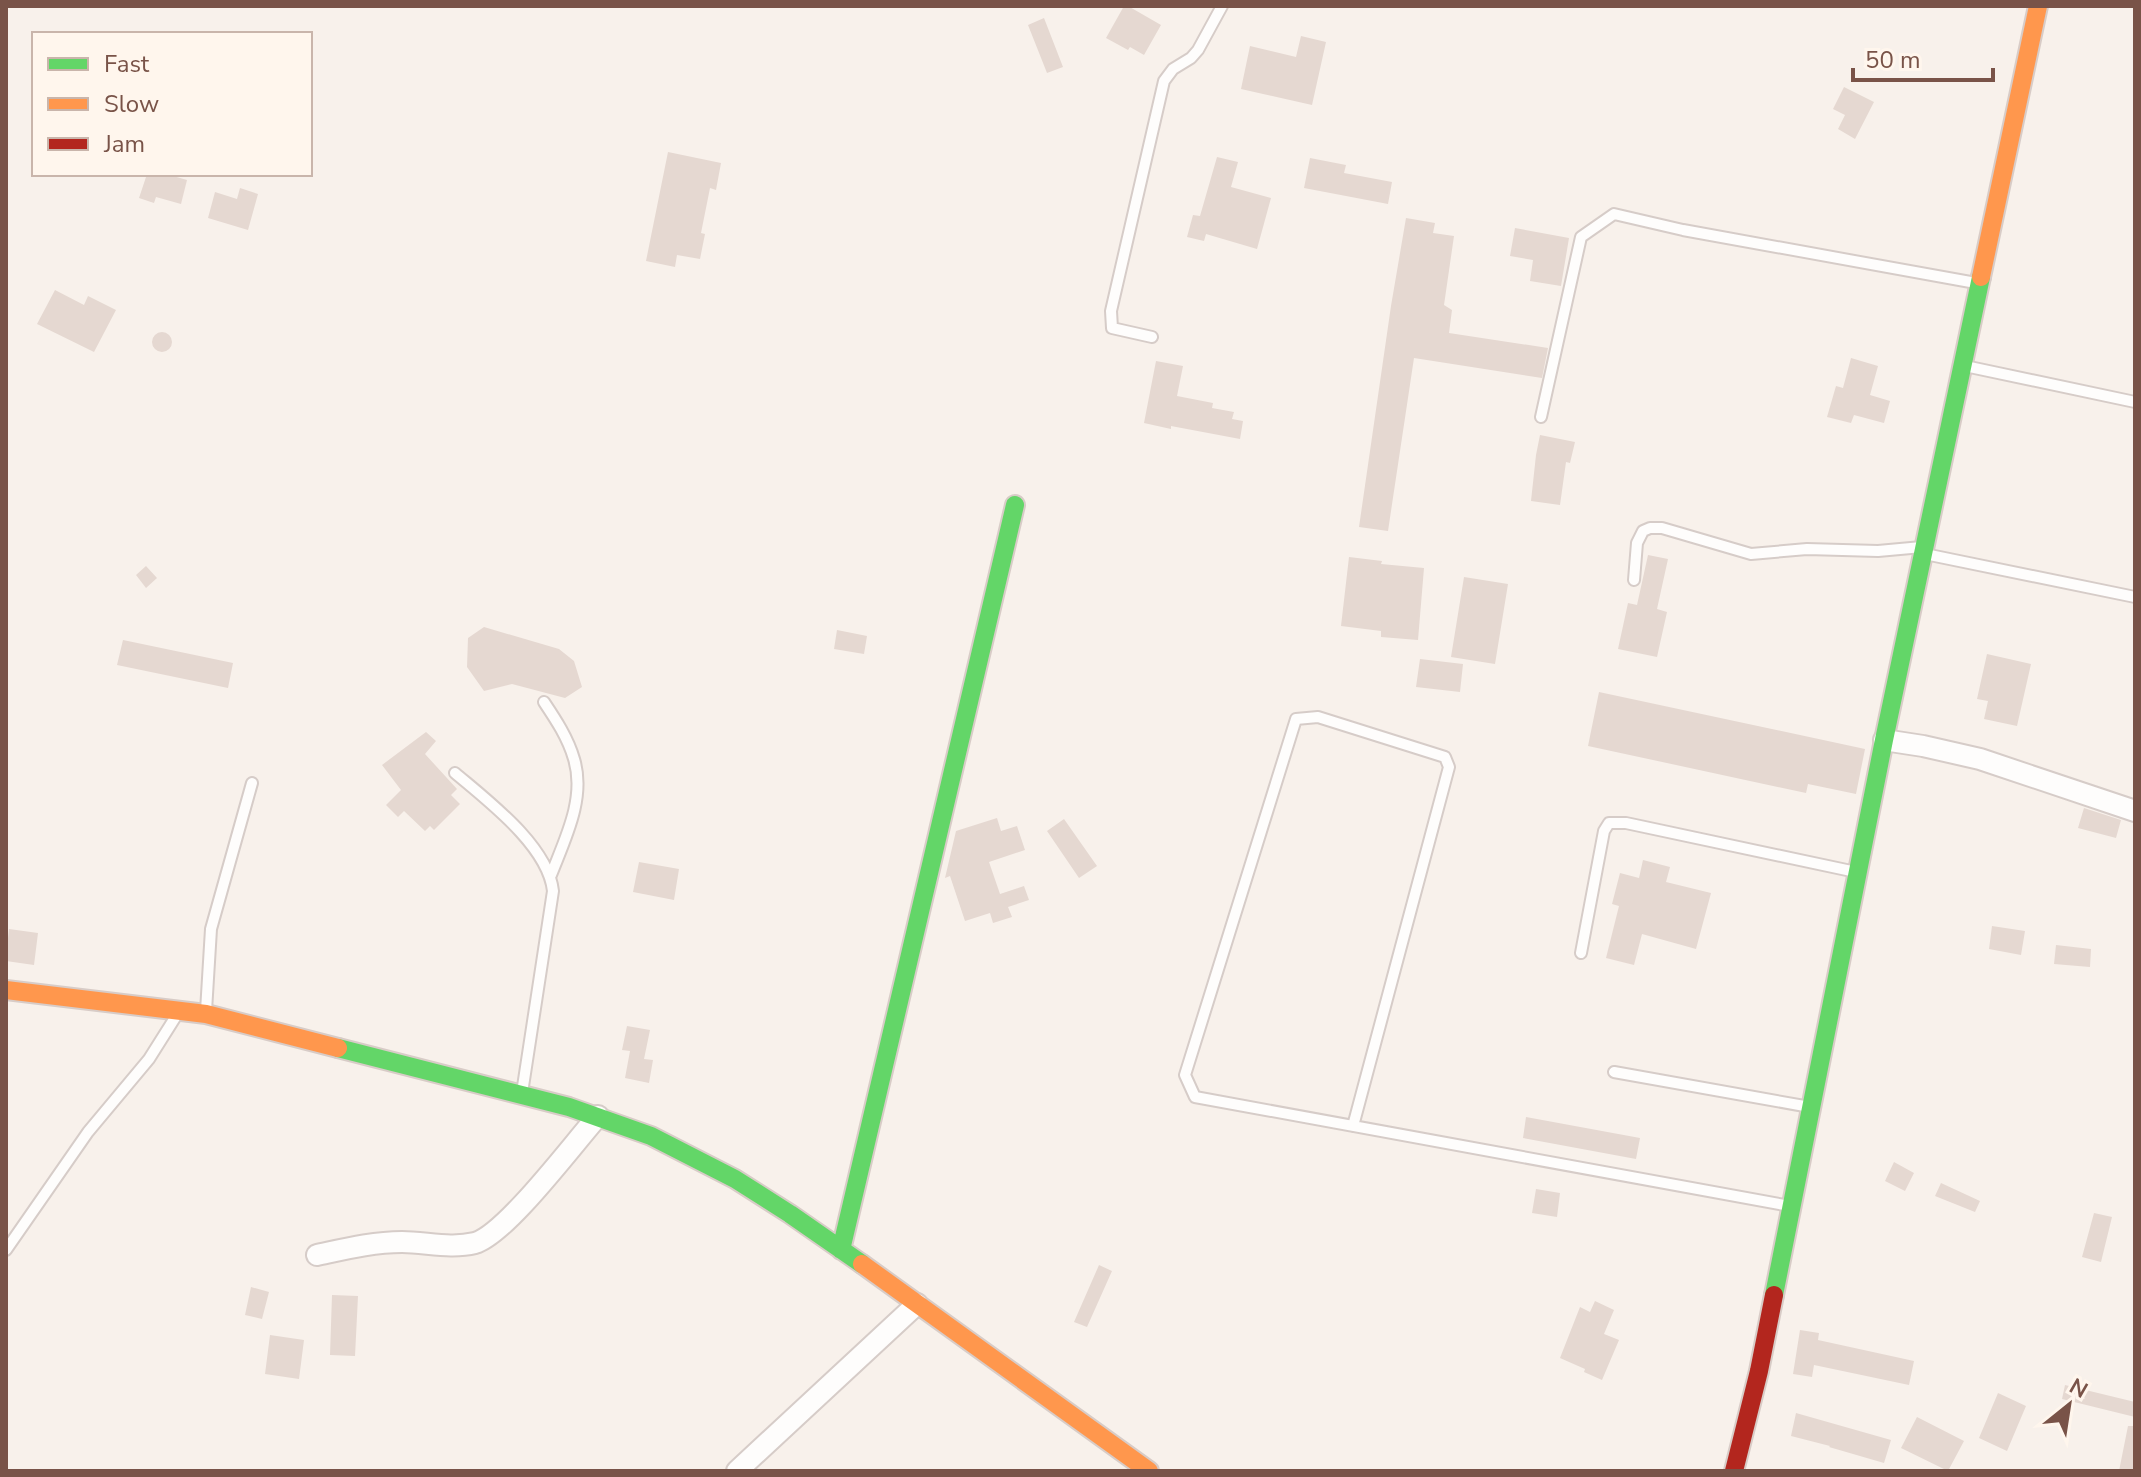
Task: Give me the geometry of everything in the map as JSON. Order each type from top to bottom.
[{"type":"street","points":[[1734,1471],[1759,1371],[1857,872],[2038,6]]},
{"type":"street","points":[[841,1250],[1015,505]]},
{"type":"street","points":[[1884,740],[1980,759],[2135,811]]},
{"type":"street","points":[[6,990],[206,1014],[522,1095],[627,1126],[725,1173],[841,1250],[1149,1471]]},
{"type":"street","points":[[317,1255],[376,1242],[457,1245],[477,1242],[508,1221],[598,1116]]},
{"type":"street","points":[[737,1471],[917,1304]]},
{"type":"lane","points":[[1152,337],[1112,328],[1111,311],[1164,81],[1173,69],[1198,50],[1222,6]]},
{"type":"lane","points":[[1541,417],[1581,237],[1614,214],[1683,230],[1978,284]]},
{"type":"lane","points":[[1963,366],[2135,402]]},
{"type":"lane","points":[[1634,580],[1637,543],[1643,531],[1662,528],[1751,554],[1807,549],[1924,550],[2135,597]]},
{"type":"lane","points":[[544,702],[561,727],[575,760],[577,788],[571,824],[551,875]]},
{"type":"lane","points":[[1353,1126],[1449,767],[1445,757],[1318,717],[1296,719],[1185,1075],[1195,1097],[1792,1207]]},
{"type":"lane","points":[[455,773],[498,809],[539,855],[551,875],[553,891],[522,1095]]},
{"type":"lane","points":[[206,1014],[211,929],[252,783]]},
{"type":"lane","points":[[1581,953],[1604,831],[1609,823],[1626,823],[1857,872]]},
{"type":"lane","points":[[6,1250],[88,1132],[149,1059],[179,1012]]},
{"type":"lane","points":[[1614,1072],[1812,1107]]},
{"type":"building","points":[[1124,6],[1161,25],[1144,55],[1106,38]]},
{"type":"building","points":[[1044,18],[1063,67],[1047,73],[1028,25]]},
{"type":"building","points":[[1301,36],[1326,42],[1312,105],[1241,89],[1250,46],[1296,57]]},
{"type":"building","points":[[1844,87],[1874,102],[1855,139],[1838,129],[1845,115],[1833,109]]},
{"type":"building","points":[[668,152],[721,163],[716,190],[710,188],[701,233],[705,234],[700,259],[677,255],[675,267],[646,261]]},
{"type":"building","points":[[1217,157],[1238,162],[1231,187],[1271,198],[1257,249],[1206,234],[1204,241],[1187,237],[1193,215],[1200,216]]},
{"type":"building","points":[[1310,158],[1346,165],[1344,173],[1392,182],[1388,204],[1304,188]]},
{"type":"building","points":[[146,176],[173,176],[187,180],[181,204],[156,197],[154,203],[139,198]]},
{"type":"building","points":[[240,188],[258,194],[248,230],[208,218],[215,192],[237,199]]},
{"type":"building","points":[[1406,218],[1435,223],[1433,233],[1454,236],[1444,305],[1452,310],[1449,333],[1548,348],[1542,378],[1414,358],[1388,531],[1359,527]]},
{"type":"building","points":[[1515,228],[1569,238],[1561,286],[1530,281],[1533,260],[1510,256]]},
{"type":"building","points":[[55,290],[84,305],[88,296],[116,310],[94,352],[37,324]]},
{"type":"building","points":[[162,332],[169,335],[172,342],[169,349],[162,352],[155,349],[152,342],[155,335]]},
{"type":"building","points":[[1851,358],[1878,366],[1870,395],[1890,401],[1884,423],[1854,415],[1851,423],[1827,417],[1836,386],[1843,388]]},
{"type":"building","points":[[1156,361],[1183,366],[1177,396],[1213,403],[1212,408],[1234,412],[1232,419],[1243,421],[1240,439],[1144,423]]},
{"type":"building","points":[[1540,435],[1575,442],[1570,463],[1566,462],[1560,505],[1531,501]]},
{"type":"building","points":[[1648,555],[1668,559],[1657,609],[1667,612],[1657,657],[1618,649],[1628,603],[1637,605]]},
{"type":"building","points":[[1349,557],[1424,568],[1418,640],[1381,637],[1381,631],[1341,626]]},
{"type":"building","points":[[146,566],[157,578],[146,588],[136,575]]},
{"type":"building","points":[[1464,577],[1508,584],[1495,664],[1451,657]]},
{"type":"building","points":[[484,627],[559,649],[574,661],[582,687],[565,698],[512,684],[484,691],[467,667],[468,638]]},
{"type":"building","points":[[837,630],[867,636],[864,654],[834,649]]},
{"type":"building","points":[[123,640],[233,663],[228,688],[117,665]]},
{"type":"building","points":[[1987,654],[2031,664],[2017,726],[1984,719],[1988,701],[1977,699]]},
{"type":"building","points":[[1420,659],[1463,664],[1460,692],[1416,687]]},
{"type":"building","points":[[1599,692],[1865,749],[1856,794],[1808,784],[1806,793],[1588,746]]},
{"type":"building","points":[[426,732],[436,741],[425,754],[457,789],[451,795],[460,804],[434,830],[430,826],[425,831],[404,811],[398,817],[386,805],[401,790],[382,765]]},
{"type":"building","points":[[2084,808],[2121,820],[2116,838],[2078,828]]},
{"type":"building","points":[[997,818],[1001,831],[1017,826],[1025,850],[989,862],[1000,894],[1024,886],[1029,900],[1008,907],[1012,917],[993,923],[990,913],[965,921],[950,876],[945,878],[956,831]]},
{"type":"building","points":[[1064,819],[1097,866],[1079,878],[1047,831]]},
{"type":"building","points":[[1643,860],[1670,867],[1666,882],[1711,893],[1696,949],[1642,934],[1634,965],[1606,958],[1619,906],[1612,904],[1620,873],[1639,878]]},
{"type":"building","points":[[639,862],[679,869],[674,900],[633,892]]},
{"type":"building","points":[[1992,926],[2025,931],[2021,955],[1989,949]]},
{"type":"building","points":[[9,929],[38,933],[34,965],[6,961]]},
{"type":"building","points":[[2056,945],[2091,949],[2090,967],[2054,964]]},
{"type":"building","points":[[627,1026],[650,1030],[644,1059],[653,1060],[649,1083],[625,1078],[630,1051],[622,1050]]},
{"type":"building","points":[[1526,1117],[1640,1138],[1636,1159],[1523,1138]]},
{"type":"building","points":[[1894,1162],[1914,1173],[1905,1191],[1885,1181]]},
{"type":"building","points":[[1941,1183],[1980,1201],[1975,1212],[1935,1196]]},
{"type":"building","points":[[1536,1189],[1560,1193],[1557,1217],[1532,1213]]},
{"type":"building","points":[[2094,1213],[2112,1217],[2101,1262],[2082,1257]]},
{"type":"building","points":[[1099,1265],[1112,1271],[1087,1327],[1074,1322]]},
{"type":"building","points":[[251,1287],[269,1292],[262,1319],[245,1315]]},
{"type":"building","points":[[332,1295],[358,1296],[355,1356],[330,1355]]},
{"type":"building","points":[[1595,1301],[1614,1310],[1604,1334],[1619,1340],[1602,1380],[1560,1358],[1580,1307],[1590,1312]]},
{"type":"building","points":[[1800,1330],[1819,1333],[1818,1340],[1914,1361],[1909,1385],[1814,1365],[1812,1377],[1793,1374]]},
{"type":"building","points":[[270,1335],[304,1340],[299,1379],[265,1374]]},
{"type":"building","points":[[2065,1385],[2135,1402],[2135,1417],[2062,1399]]},
{"type":"building","points":[[1998,1393],[2026,1406],[2007,1451],[1979,1438]]},
{"type":"building","points":[[1796,1413],[1891,1440],[1884,1463],[1791,1436]]},
{"type":"building","points":[[1917,1417],[1964,1441],[1948,1471],[1901,1448]]},
{"type":"building","points":[[2128,1426],[2135,1426],[2135,1471],[2119,1471]]},
{"type":"traffic: fast","points":[[1774,1295],[1884,740],[1981,277]]},
{"type":"traffic: fast","points":[[841,1250],[1015,505]]},
{"type":"traffic: fast","points":[[338,1048],[569,1107],[651,1136],[735,1179],[862,1264]]},
{"type":"traffic: slow","points":[[1981,277],[2038,6]]},
{"type":"traffic: slow","points":[[6,990],[206,1014],[338,1048]]},
{"type":"traffic: slow","points":[[862,1264],[1149,1471]]},
{"type":"traffic: jam","points":[[1734,1471],[1774,1295]]}]
